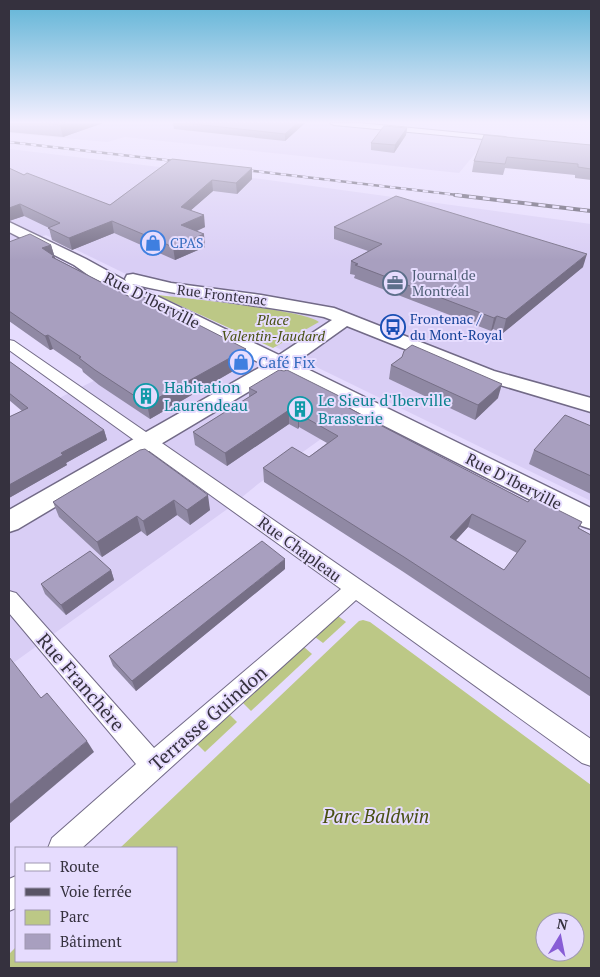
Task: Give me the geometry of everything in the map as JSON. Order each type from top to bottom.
[{"type":"main road","name":"Rue D'Iberville","points":[[9,226],[80,262],[97,273],[591,519]]},
{"type":"main road","name":"Rue Frontenac","points":[[80,262],[155,285],[294,305],[328,312],[487,375],[591,405]]},
{"type":"main road","points":[[9,522],[280,364],[345,319]]},
{"type":"street","name":"Rue Chapleau","points":[[9,344],[591,754]]},
{"type":"street","name":"Terrasse Guindon","points":[[63,847],[153,765],[355,588]]},
{"type":"street","name":"Rue Franchère","points":[[9,599],[153,765]]},
{"type":"shaded area","points":[[9,169],[174,169],[591,224],[591,501],[46,235],[9,247]]},
{"type":"shaded area","points":[[418,169],[463,169],[459,173]]},
{"type":"shaded area","points":[[196,330],[356,414],[9,666],[9,423]]},
{"type":"green space","name":"Place Valentin-Jaudard","points":[[157,295],[268,309],[291,313],[319,322],[273,348]]},
{"type":"green space","points":[[338,616],[346,622],[323,643],[315,637]]},
{"type":"green space","name":"Parc Baldwin","points":[[359,621],[370,622],[591,785],[591,968],[9,968],[9,954],[15,948],[15,962],[178,962],[178,847],[121,847]]},
{"type":"green space","points":[[304,647],[312,654],[251,711],[243,703]]},
{"type":"green space","points":[[230,715],[237,722],[205,752],[197,744]]},
{"type":"building","points":[[9,169],[24,175],[27,173],[110,205],[159,169],[251,169],[236,183],[212,180],[181,207],[204,215],[181,225],[204,234],[173,247],[112,221],[69,238],[48,228],[60,223],[20,204],[9,208]]},
{"type":"building","points":[[396,196],[587,254],[506,319],[497,316],[494,318],[355,265],[358,264],[351,261],[382,244],[334,227]]},
{"type":"building","points":[[30,234],[51,245],[42,248],[54,256],[52,257],[132,298],[140,295],[246,349],[147,404],[95,370],[79,358],[81,357],[48,335],[45,336],[9,311],[9,242]]},
{"type":"building","points":[[412,345],[502,384],[478,405],[391,365],[402,357],[404,351]]},
{"type":"building","points":[[9,361],[104,430],[61,453],[63,455],[9,485],[9,417],[28,408],[9,393]]},
{"type":"building","points":[[279,370],[287,370],[345,399],[340,403],[380,425],[528,502],[532,497],[582,522],[578,528],[591,535],[591,679],[263,468],[292,447],[309,457],[338,436],[289,410],[225,453],[193,432],[257,392],[249,388]],"holes":[[[472,514],[526,541],[504,570],[450,537]]]},
{"type":"building","points":[[565,415],[591,426],[591,476],[534,450]]},
{"type":"building","points":[[145,449],[208,495],[187,510],[174,500],[143,521],[137,516],[97,542],[53,502],[140,450]]},
{"type":"building","points":[[262,541],[285,559],[132,681],[109,656]]},
{"type":"building","points":[[90,551],[111,570],[61,605],[41,584]]},
{"type":"building","points":[[9,657],[41,698],[47,693],[87,741],[9,805]]},
{"type":"railway","points":[[237,169],[466,196]]},
{"type":"railway","points":[[455,195],[591,211]]},
{"type":"place","name":"CPAS","points":[[153,243]]},
{"type":"place","name":"Journal de Montréal","points":[[395,283]]},
{"type":"place","name":"Frontenac / du Mont-Royal","points":[[393,327]]},
{"type":"place","name":"Café Fix","points":[[241,362]]},
{"type":"place","name":"Habitation Laurendeau","points":[[146,396]]},
{"type":"place","name":"Le Sieur d'Iberville Brasserie","points":[[300,409]]}]
